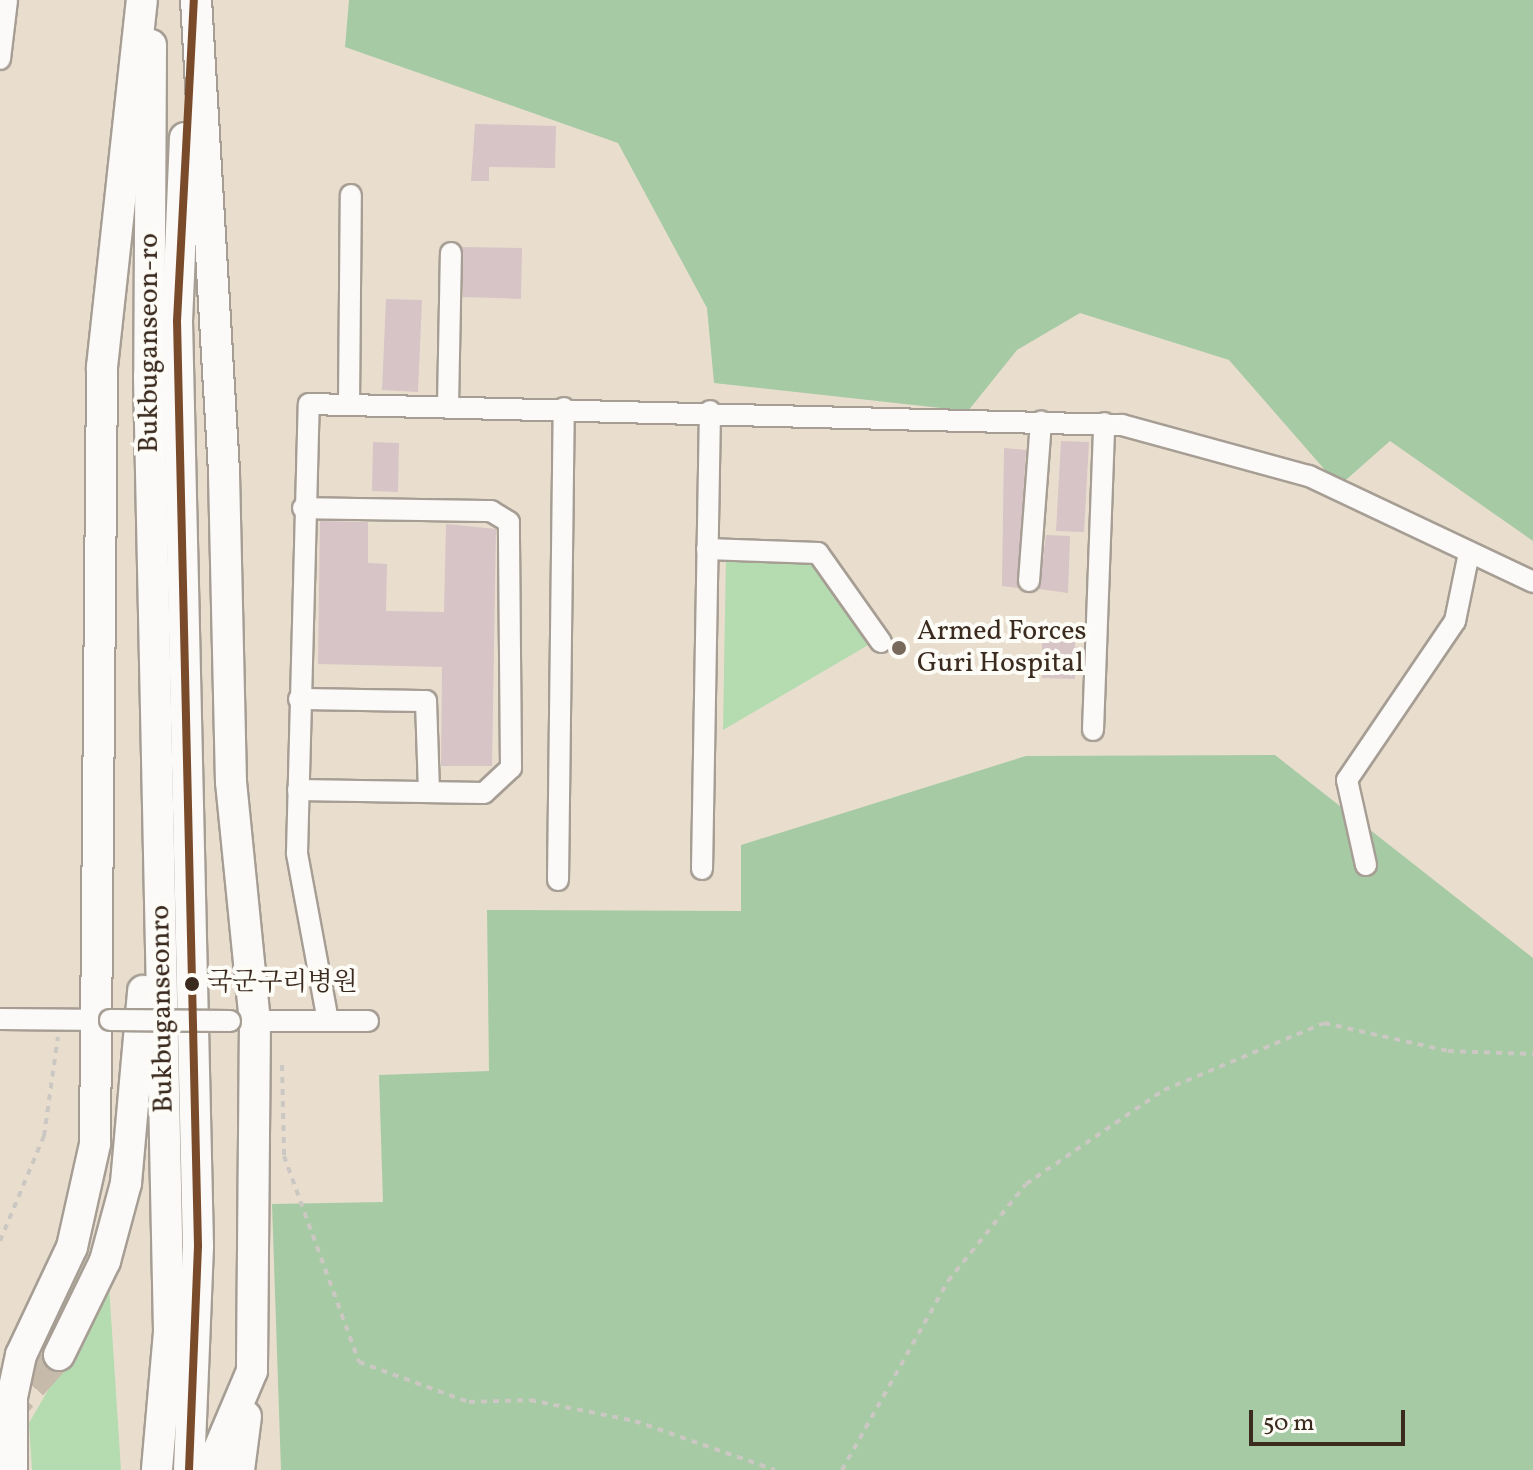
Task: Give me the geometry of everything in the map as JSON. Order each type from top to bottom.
[{"type":"highway","points":[[12,1470],[12,1397],[21,1355],[72,1247],[91,1176],[102,1020],[105,614],[102,367],[142,0]]},
{"type":"highway","name":"Bukbuganseonro","points":[[154,0],[149,345],[169,1332],[157,1470]]},
{"type":"highway","points":[[195,0],[224,461],[231,782],[242,1021],[252,1371],[239,1470]]},
{"type":"highway","name":"Bukbuganseon-ro","points":[[189,1470],[198,1246],[177,321],[195,0]]},
{"type":"highway","points":[[59,1355],[105,1261],[126,1183],[159,798]]},
{"type":"highway","points":[[210,1470],[252,1371]]},
{"type":"street","points":[[0,59],[7,0]]},
{"type":"street","points":[[349,404],[351,195]]},
{"type":"street","points":[[448,406],[451,253]]},
{"type":"street","points":[[328,1021],[298,871],[306,407],[349,404],[564,408],[1104,423],[1309,476],[1533,582]]},
{"type":"street","points":[[558,880],[564,408]]},
{"type":"street","points":[[702,869],[710,411]]},
{"type":"street","points":[[1029,581],[1041,421]]},
{"type":"street","points":[[1093,730],[1104,423]]},
{"type":"street","points":[[298,790],[489,792],[510,773],[509,522],[491,511],[303,508]]},
{"type":"street","points":[[707,549],[818,553],[881,642]]},
{"type":"street","points":[[1366,865],[1347,780],[1455,621],[1469,553]]},
{"type":"street","points":[[299,699],[426,701],[429,792]]},
{"type":"street","points":[[0,1019],[368,1021]]},
{"type":"path","points":[[0,1241],[44,1136],[60,1020]]},
{"type":"path","points":[[842,1470],[948,1281],[1026,1184],[1164,1090],[1324,1023],[1448,1051],[1533,1054]]},
{"type":"path","points":[[282,1054],[284,1156],[359,1362],[469,1402],[530,1400],[635,1421],[775,1470]]},
{"type":"green space","points":[[349,0],[1533,0],[1533,541],[1390,441],[1339,486],[1229,360],[1080,313],[1017,350],[968,411],[714,383],[707,308],[618,143],[345,47]]},
{"type":"green space","points":[[726,556],[811,556],[870,644],[723,730]]},
{"type":"green space","points":[[1275,755],[1533,958],[1533,1470],[281,1470],[272,1204],[383,1202],[379,1075],[489,1071],[487,910],[741,911],[741,845],[1026,756]]},
{"type":"green space","points":[[109,1285],[121,1470],[32,1470],[29,1423]]},
{"type":"building","points":[[475,124],[556,126],[555,168],[489,167],[489,181],[471,181]]},
{"type":"building","points":[[462,247],[522,248],[521,299],[463,297]]},
{"type":"building","points":[[386,299],[422,300],[418,392],[382,390]]},
{"type":"building","points":[[1061,441],[1089,442],[1084,532],[1056,531]]},
{"type":"building","points":[[373,442],[399,443],[398,492],[372,491]]},
{"type":"building","points":[[1004,448],[1026,450],[1018,588],[1002,586]]},
{"type":"building","points":[[320,521],[368,522],[368,563],[387,564],[386,611],[444,612],[446,524],[496,529],[492,766],[441,766],[442,667],[318,664]]},
{"type":"building","points":[[1046,535],[1070,536],[1068,593],[1039,589]]},
{"type":"building","points":[[1042,634],[1075,634],[1075,679],[1042,678]]},
{"type":"tunnel","points":[[2,1419],[59,1355]]},
{"type":"transit line","points":[[189,1470],[198,1246],[177,321],[194,0]]},
{"type":"place","name":"Armed Forces Guri Hospital","points":[[899,648]]},
{"type":"place","name":"국군구리병원","points":[[192,984]]}]
